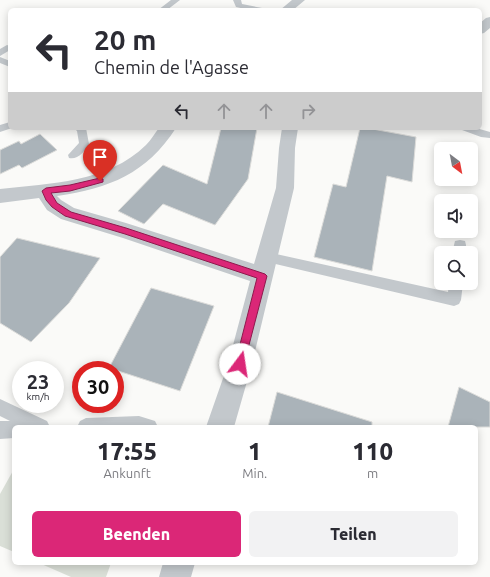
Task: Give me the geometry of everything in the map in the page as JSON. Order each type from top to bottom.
[{"type":"street","points":[[289,8],[299,0]]},
{"type":"street","points":[[482,28],[490,21]]},
{"type":"street","points":[[0,196],[90,184],[110,178],[126,170],[153,149],[167,130]]},
{"type":"street","points":[[221,425],[240,364],[285,188],[287,148],[290,130]]},
{"type":"street","points":[[46,191],[48,198],[54,205],[68,214],[126,231],[264,267]]},
{"type":"street","points":[[176,577],[179,565]]},
{"type":"lane","points":[[165,8],[176,0]]},
{"type":"lane","points":[[237,0],[239,4],[252,8]]},
{"type":"lane","points":[[73,155],[84,144],[82,130]]},
{"type":"lane","points":[[471,130],[484,135],[490,135]]},
{"type":"lane","points":[[264,267],[454,300],[455,290]]},
{"type":"lane","points":[[0,407],[37,425]]},
{"type":"lane","points":[[0,430],[12,429]]},
{"type":"shaded area","points":[[12,473],[12,551],[0,546],[0,494]]},
{"type":"shaded area","points":[[44,565],[110,565],[106,577],[71,577]]},
{"type":"building","points":[[220,130],[257,130],[248,179],[215,225],[163,204],[144,224],[118,211],[163,165],[207,184]]},
{"type":"building","points":[[360,130],[378,130],[416,137],[412,182],[387,176],[372,271],[314,257],[333,184],[346,187]]},
{"type":"building","points":[[40,134],[57,150],[22,168],[19,165],[0,174],[0,150],[19,141],[21,144]]},
{"type":"building","points":[[17,238],[100,258],[69,303],[31,342],[0,323],[0,257]]},
{"type":"building","points":[[151,288],[214,306],[180,391],[124,373],[124,361],[113,361]]},
{"type":"building","points":[[459,387],[490,402],[490,427],[478,427],[478,425],[449,425]]},
{"type":"building","points":[[277,392],[372,422],[372,425],[269,425]]},
{"type":"route","points":[[100,181],[70,188],[46,191],[48,198],[54,205],[68,214],[126,231],[262,276],[240,364]]}]
